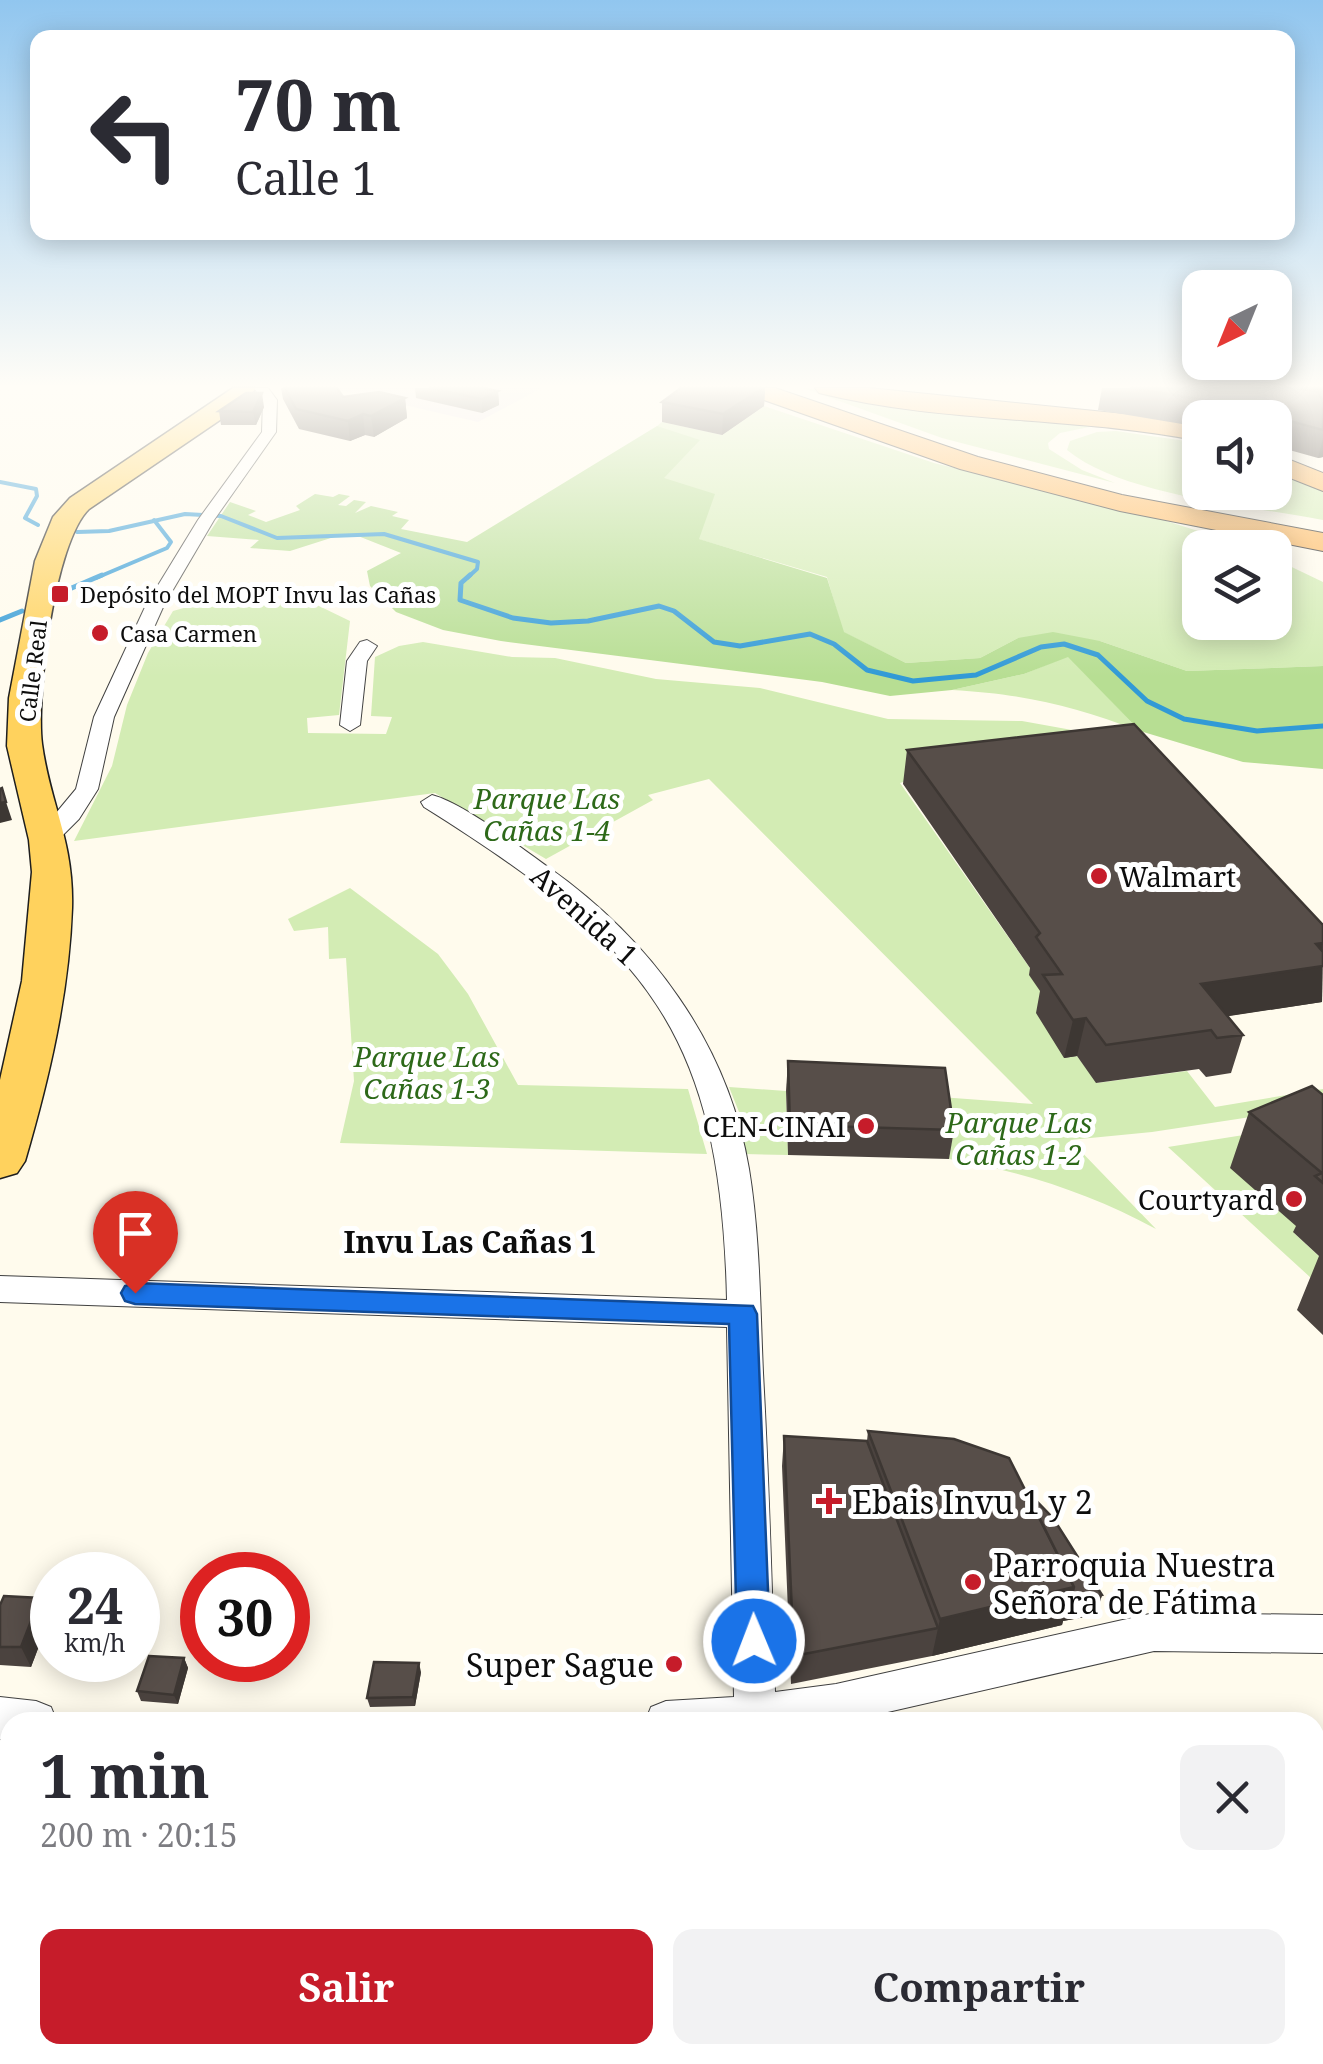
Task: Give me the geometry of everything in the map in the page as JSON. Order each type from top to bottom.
[{"type":"highway","points":[[1071,484],[1323,541]]},
{"type":"highway","points":[[1077,484],[1323,541]]},
{"type":"highway","points":[[1128,484],[1323,541]]},
{"type":"highway","points":[[1120,497],[1214,530]]},
{"type":"highway","points":[[1292,547],[1323,541]]},
{"type":"main road","name":"Calle Real","points":[[0,1161],[30,1056],[52,872],[48,837],[24,744],[24,713],[40,611],[58,534],[68,516],[110,484]]},
{"type":"street","points":[[48,837],[71,814],[86,789],[115,688],[155,605],[231,484]]},
{"type":"street","points":[[326,725],[359,724],[356,661],[367,646]]},
{"type":"street","name":"Avenida 1","points":[[432,802],[540,870],[618,938],[682,1022],[713,1082],[736,1177],[755,1712]]},
{"type":"street","points":[[0,1289],[743,1314]]},
{"type":"street","points":[[843,1712],[1154,1632],[1323,1634]]},
{"type":"green space","points":[[561,484],[684,484],[715,494],[699,539],[827,578],[844,632],[906,663],[980,658],[1018,638],[1053,632],[1100,641],[1187,671],[1323,666],[1323,769],[1243,762],[1140,731],[1068,657],[1024,674],[952,690],[890,696],[822,682],[501,641],[443,630],[396,612],[370,586],[367,571],[401,553],[358,536],[334,537],[290,551],[250,548],[259,540],[207,536],[230,502],[256,511],[248,515],[266,522],[300,510],[296,506],[315,494],[339,494],[350,496],[338,505],[346,506],[354,500],[366,502],[355,513],[371,506],[398,512],[392,516],[409,520],[401,529],[467,542]]},
{"type":"green space","points":[[666,484],[1022,484],[1144,514],[1195,530],[1182,530],[1182,640],[1292,640],[1292,567],[1323,582],[1323,666],[1187,671],[1100,641],[1018,638],[980,658],[906,663],[843,632],[827,577],[698,539]]},
{"type":"green space","points":[[1140,484],[1182,484],[1182,495],[1154,489]]},
{"type":"green space","points":[[1292,484],[1319,484],[1323,486],[1323,520],[1262,510],[1292,510]]},
{"type":"green space","points":[[198,604],[319,606],[350,621],[339,715],[307,718],[308,733],[386,734],[392,717],[371,716],[375,657],[399,646],[423,642],[512,657],[555,658],[656,679],[760,688],[888,719],[1022,721],[1072,730],[900,783],[1032,971],[1054,1011],[1064,1058],[1077,1056],[1097,1083],[1187,1071],[1215,1107],[1323,1089],[1323,1106],[1070,1140],[1156,1229],[1056,1185],[949,1159],[940,1097],[1033,1104],[709,779],[648,795],[653,800],[546,859],[435,793],[74,841],[112,766],[127,705],[148,653],[173,611]]},
{"type":"green space","points":[[1068,656],[1140,731],[1048,703],[952,690],[1024,674]]},
{"type":"green space","name":"Parque Las Cañas 1-3","points":[[350,888],[438,954],[468,994],[518,1085],[688,1089],[707,1154],[340,1143],[354,1081],[346,958],[329,959],[328,927],[294,931],[288,919]]},
{"type":"green space","points":[[729,1087],[786,1091],[788,1155],[745,1154],[741,1117]]},
{"type":"green space","points":[[1319,1123],[1300,1229],[1294,1233],[1323,1260],[1323,1289],[1168,1147]]},
{"type":"building","name":"Walmart","points":[[1134,724],[1323,925],[1323,943],[1316,944],[1323,952],[1323,966],[1201,984],[1243,1035],[1217,1038],[1211,1030],[1106,1045],[1086,1018],[1073,1020],[1043,975],[1062,974],[1036,937],[1040,933],[907,750]]},
{"type":"building","points":[[788,1061],[945,1068],[954,1130],[790,1125]]},
{"type":"building","points":[[1312,1086],[1323,1095],[1323,1183],[1315,1176],[1322,1173],[1249,1112]]},
{"type":"building","name":"Parroquia Nuestra Señora de Fátima","points":[[868,1431],[954,1439],[1009,1458],[1074,1587],[940,1619]]},
{"type":"building","points":[[784,1436],[867,1441],[938,1628],[794,1656]]},
{"type":"building","points":[[1025,1489],[1053,1518],[1102,1595],[1070,1602],[1074,1587]]},
{"type":"building","points":[[4,1596],[30,1597],[30,1624],[21,1647],[0,1647],[0,1605]]},
{"type":"building","points":[[160,1657],[180,1658],[174,1695],[137,1691],[140,1682],[160,1682]]},
{"type":"building","points":[[374,1662],[419,1663],[413,1697],[367,1698]]},
{"type":"waterway","points":[[12,484],[36,489],[37,496],[25,518],[38,525]]},
{"type":"waterway","points":[[155,521],[185,514],[221,516],[277,538],[384,534],[478,562],[477,569],[467,578]]},
{"type":"waterway","points":[[77,532],[109,531],[155,521]]},
{"type":"waterway","points":[[96,578],[167,548],[171,542],[155,521]]},
{"type":"waterway","points":[[67,590],[102,575]]},
{"type":"waterway","points":[[470,575],[461,583],[460,600],[513,618],[551,623],[588,621],[659,606],[674,611],[714,642],[740,646],[810,634],[834,644],[867,670],[913,681],[976,675],[1041,647],[1064,644],[1098,655],[1147,701],[1184,719],[1257,731],[1323,726]]},
{"type":"waterway","points":[[0,620],[22,611]]},
{"type":"place","name":"Depósito del MOPT Invu las Cañas","points":[[60,594]]},
{"type":"place","name":"Casa Carmen","points":[[100,633]]},
{"type":"place","name":"Walmart","points":[[1099,876]]},
{"type":"place","name":"CEN-CINAI","points":[[866,1126]]},
{"type":"place","name":"Courtyard","points":[[1294,1199]]},
{"type":"place","name":"Ebais Invu 1 y 2","points":[[829,1501]]},
{"type":"place","name":"Parroquia Nuestra Señora de Fátima","points":[[973,1582]]},
{"type":"place","name":"Super Sague","points":[[674,1664]]},
{"type":"district","name":"Invu Las Cañas 1","points":[[470,1241]]},
{"type":"route","points":[[135,1293],[743,1314],[754,1641]]},
{"type":"park label","name":"Parque Las Cañas 1-4","points":[[547,814]]},
{"type":"park label","name":"Parque Las Cañas 1-2","points":[[1019,1138]]}]
